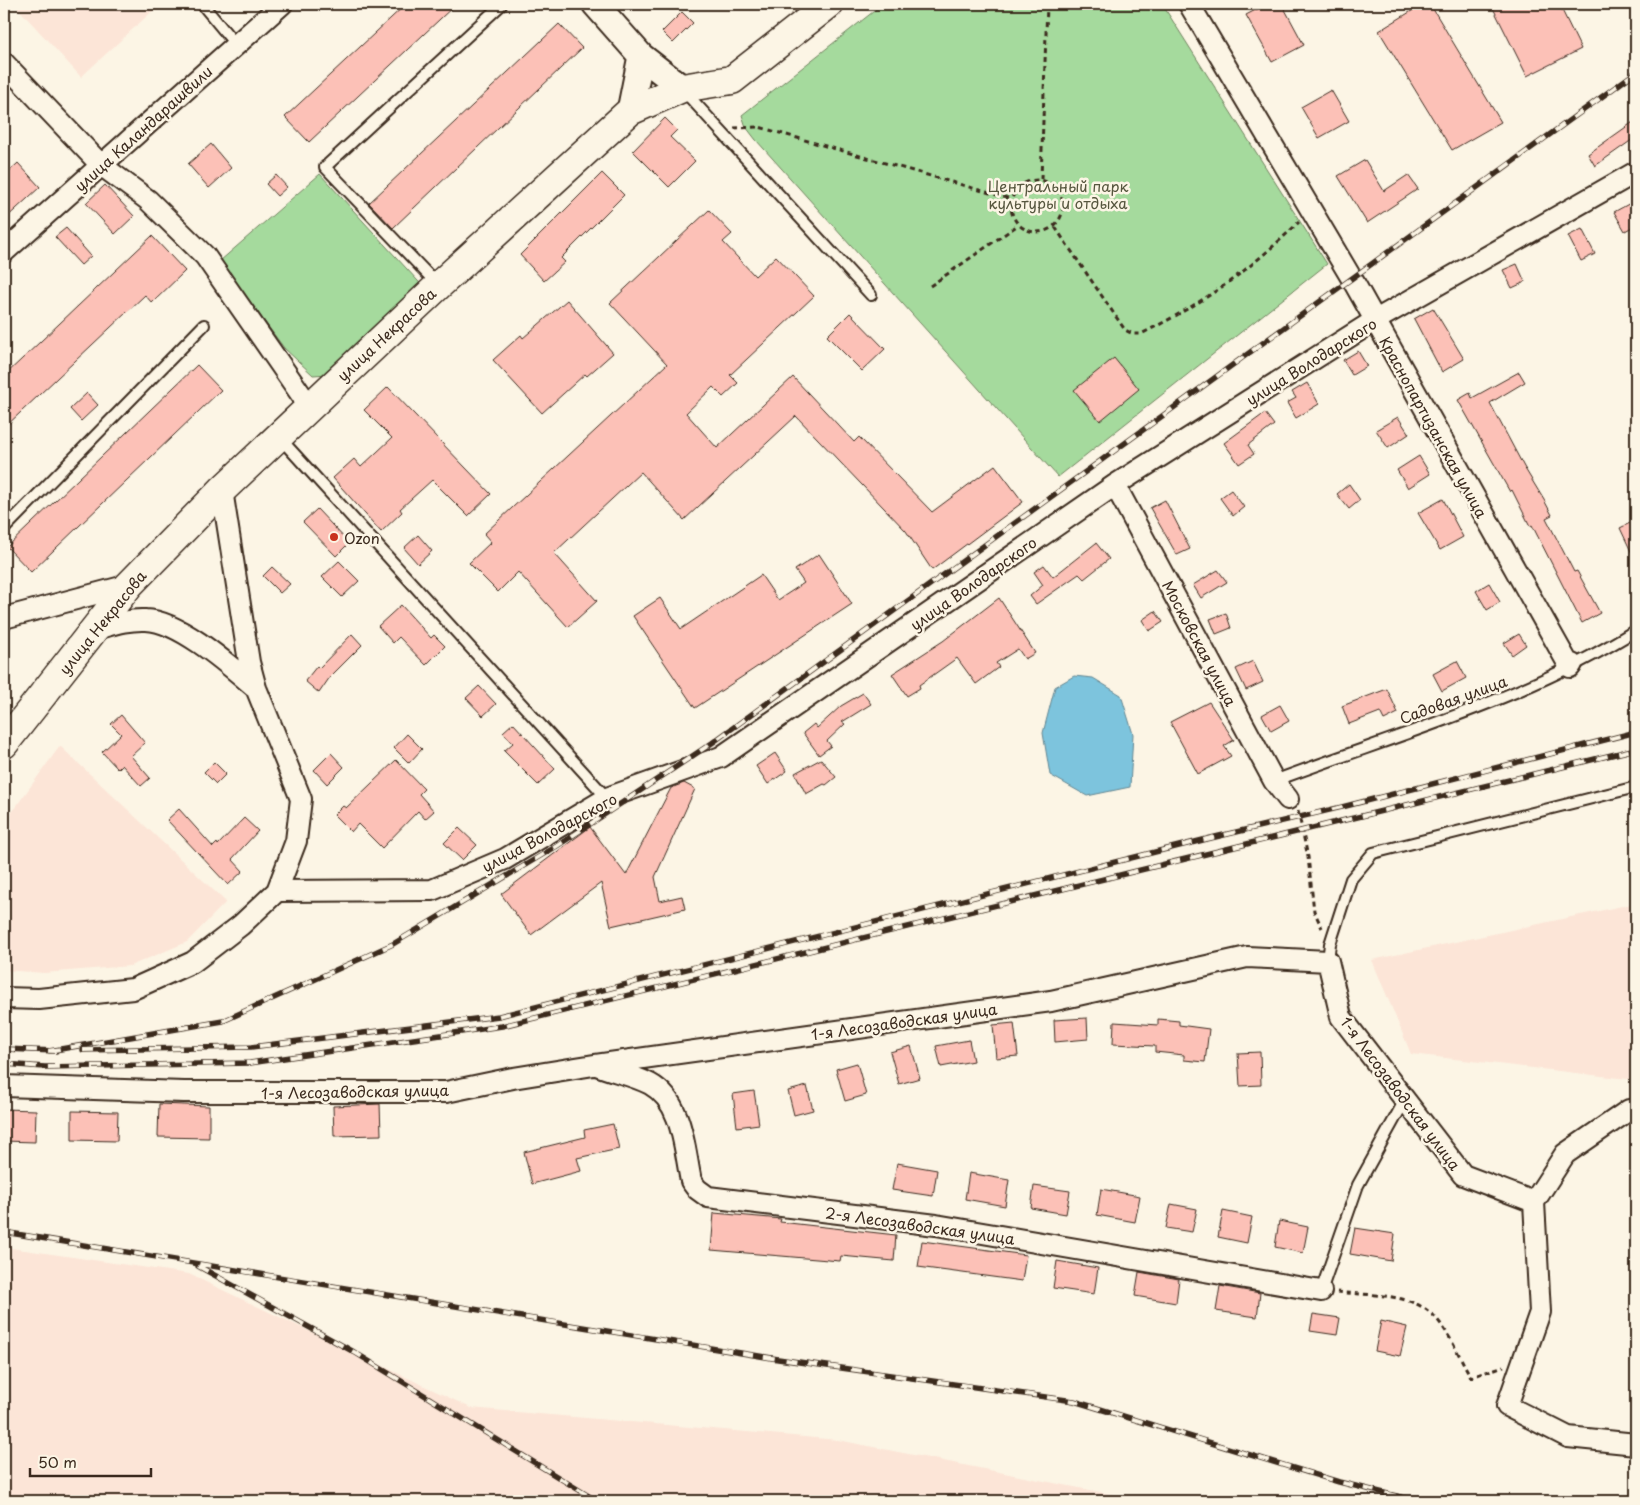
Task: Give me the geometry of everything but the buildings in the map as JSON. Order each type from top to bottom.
[{"type":"main road","name":"улица Некрасова","points":[[4,744],[129,585],[222,490],[438,286],[630,111],[682,88],[732,80],[829,4]]},
{"type":"street","name":"улица Каландарашвили","points":[[4,252],[282,4]]},
{"type":"street","points":[[595,4],[641,56],[682,88]]},
{"type":"street","name":"Краснопартизанская улица","points":[[1190,4],[1311,210],[1571,666]]},
{"type":"street","points":[[630,111],[641,56]]},
{"type":"street","points":[[4,63],[101,165],[148,200],[205,256],[309,406]]},
{"type":"street","name":"улица Володарского","points":[[277,891],[432,890],[505,859],[607,798],[721,757],[1115,485],[1374,321],[1636,172]]},
{"type":"street","name":"Московская улица","points":[[1115,485],[1274,781],[1288,799]]},
{"type":"street","points":[[4,998],[39,999],[133,989],[193,962],[241,925],[277,891],[296,841],[300,799],[256,688],[249,662],[222,490]]},
{"type":"street","points":[[4,618],[129,585]]},
{"type":"street","points":[[93,630],[124,621],[148,620],[177,630],[228,664],[256,688]]},
{"type":"street","name":"1-я Лесозаводская улица","points":[[4,1086],[184,1092],[446,1092],[513,1078],[594,1065],[1051,1000],[1248,958],[1329,952],[1341,1017],[1463,1175],[1534,1202]]},
{"type":"street","name":"2-я Лесозаводская улица","points":[[594,1065],[650,1084],[667,1096],[675,1110],[692,1181],[697,1189],[708,1197],[936,1225],[1321,1291]]},
{"type":"street","points":[[1636,1111],[1629,1110],[1565,1154],[1534,1202],[1540,1312],[1507,1406],[1568,1437],[1636,1444]]},
{"type":"lane","points":[[202,4],[236,44]]},
{"type":"lane","points":[[438,286],[325,167],[502,4]]},
{"type":"lane","points":[[682,88],[870,295]]},
{"type":"lane","points":[[4,529],[204,325]]},
{"type":"lane","points":[[278,436],[607,798]]},
{"type":"lane","name":"Садовая улица","points":[[1274,781],[1497,700],[1571,666],[1636,630]]},
{"type":"lane","points":[[1329,952],[1351,879],[1373,853],[1636,787]]},
{"type":"lane","points":[[1321,1291],[1358,1184],[1405,1100]]},
{"type":"path","points":[[1041,179],[1047,4]]},
{"type":"path","points":[[718,128],[759,127],[1011,199]]},
{"type":"path","points":[[1041,179],[1058,189],[1062,196],[1063,213],[1054,227],[1039,233],[1031,232],[1018,225],[1012,217],[1011,199],[1020,186],[1027,182],[1041,179]]},
{"type":"path","points":[[1054,227],[1125,330],[1133,334],[1141,334],[1207,299],[1264,257],[1311,210]]},
{"type":"path","points":[[930,286],[1018,225]]},
{"type":"path","points":[[1288,799],[1299,812],[1308,856],[1314,911],[1329,952]]},
{"type":"path","points":[[1321,1291],[1406,1299],[1424,1307],[1437,1319],[1471,1377],[1524,1359]]},
{"type":"shaded area","points":[[14,4],[160,4],[81,77]]},
{"type":"shaded area","points":[[60,746],[226,902],[187,942],[130,966],[44,973],[4,970],[4,823]]},
{"type":"shaded area","points":[[1636,903],[1636,1080],[1411,1054],[1372,960]]},
{"type":"shaded area","points":[[4,1247],[189,1274],[471,1408],[838,1440],[1145,1501],[4,1501]]},
{"type":"green space","name":"Центральный парк культуры и отдыха","points":[[883,4],[1162,4],[1327,264],[1058,477],[746,127],[742,115]]},
{"type":"green space","points":[[320,174],[428,292],[329,374],[313,375],[284,348],[220,261]]},
{"type":"water","points":[[1074,676],[1093,678],[1121,695],[1133,734],[1130,787],[1087,796],[1050,775],[1043,733],[1055,687]]},
{"type":"railway","points":[[49,1051],[223,1021],[393,944],[557,846],[712,743],[1636,72]]},
{"type":"railway","points":[[83,1050],[251,1047],[499,1016],[1342,807],[1636,732]]},
{"type":"railway","points":[[4,1064],[45,1067],[250,1063],[502,1026],[1636,749]]},
{"type":"railway","points":[[4,1049],[56,1051]]},
{"type":"railway","points":[[4,1232],[778,1359],[1074,1401],[1339,1482],[1417,1501]]},
{"type":"railway","points":[[198,1266],[354,1352],[597,1501]]},
{"type":"place","name":"Ozon","points":[[334,537]]}]
